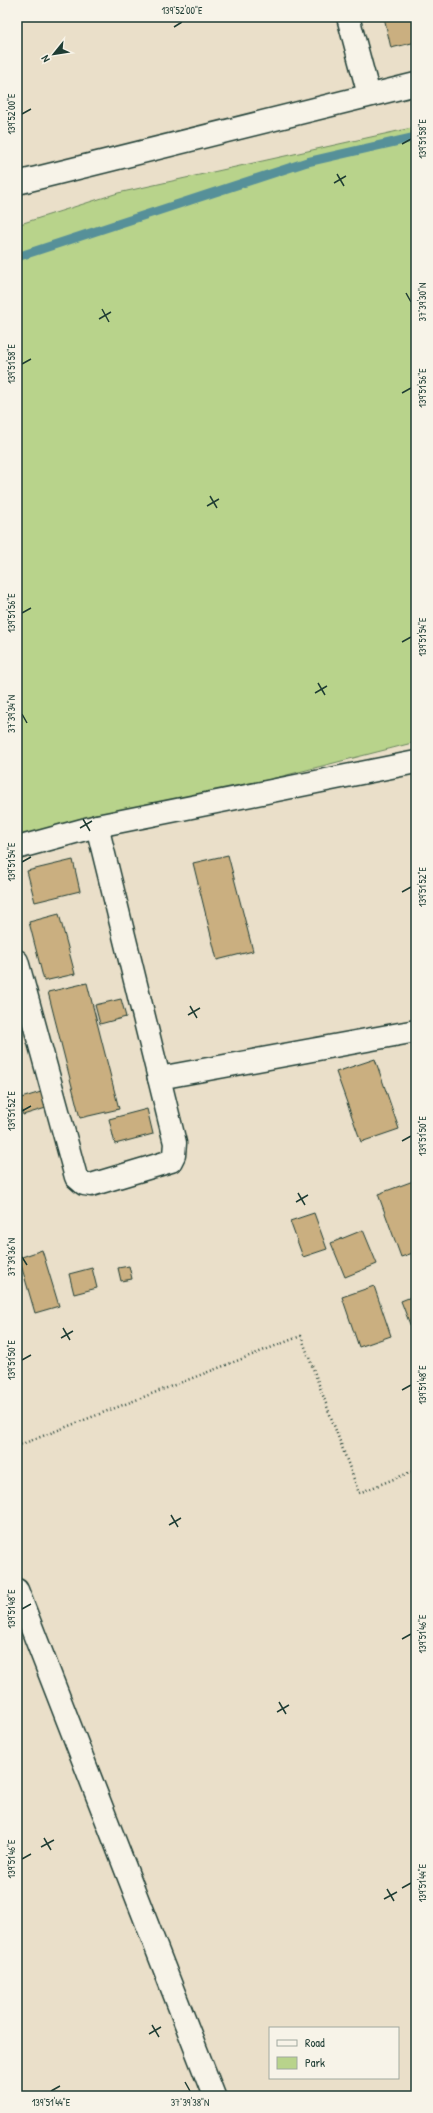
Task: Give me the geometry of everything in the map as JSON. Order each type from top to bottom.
[{"type":"street","points":[[348,17],[369,96]]},
{"type":"street","points":[[17,183],[416,84]]},
{"type":"street","points":[[17,848],[97,826],[416,762]]},
{"type":"street","points":[[17,961],[76,1177],[84,1184],[91,1185],[171,1161],[174,1155],[175,1143],[97,826]]},
{"type":"street","points":[[159,1078],[416,1031]]},
{"type":"street","points":[[17,1590],[214,2096]]},
{"type":"path","points":[[17,1446],[301,1336],[359,1493],[416,1470]]},
{"type":"green space","points":[[416,127],[416,742],[17,844],[17,225],[118,193]]},
{"type":"building","points":[[384,17],[416,17],[416,42],[391,48]]},
{"type":"building","points":[[228,855],[253,951],[217,960],[193,863]]},
{"type":"building","points":[[73,860],[80,891],[35,902],[27,871]]},
{"type":"building","points":[[59,914],[75,974],[44,981],[29,922]]},
{"type":"building","points":[[87,983],[119,1109],[80,1118],[48,992]]},
{"type":"building","points":[[121,999],[126,1017],[100,1024],[95,1005]]},
{"type":"building","points":[[375,1059],[399,1129],[361,1142],[336,1072]]},
{"type":"building","points":[[41,1092],[46,1108],[23,1115],[18,1099]]},
{"type":"building","points":[[147,1109],[153,1134],[115,1144],[109,1119]]},
{"type":"building","points":[[416,1180],[416,1252],[401,1257],[378,1194]]},
{"type":"building","points":[[314,1213],[327,1249],[303,1257],[290,1221]]},
{"type":"building","points":[[363,1230],[377,1264],[345,1277],[331,1243]]},
{"type":"building","points":[[42,1250],[59,1306],[35,1313],[19,1258]]},
{"type":"building","points":[[129,1266],[132,1279],[121,1281],[118,1268]]},
{"type":"building","points":[[92,1268],[97,1288],[74,1294],[69,1274]]},
{"type":"building","points":[[374,1286],[391,1336],[359,1347],[342,1297]]},
{"type":"building","points":[[416,1295],[416,1340],[401,1301]]},
{"type":"waterway","points":[[17,257],[307,162],[416,137]]}]
